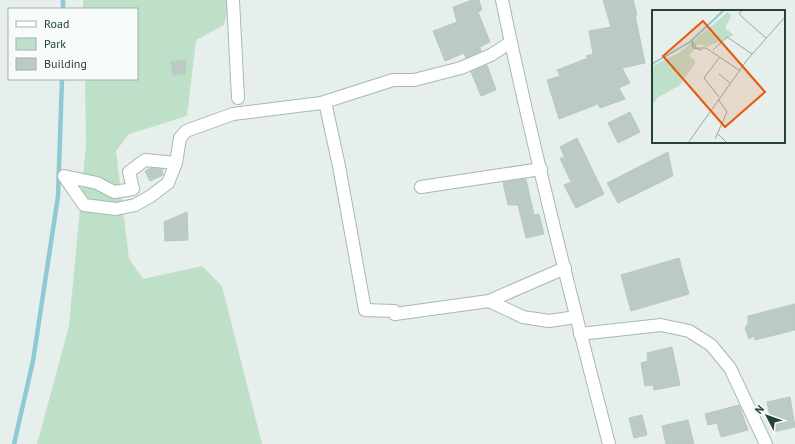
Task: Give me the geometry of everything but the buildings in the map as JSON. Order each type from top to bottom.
[{"type":"street","points":[[233,0],[238,98],[233,114]]},
{"type":"street","points":[[502,0],[580,334],[609,444]]},
{"type":"street","points":[[176,163],[145,160],[129,172],[133,189],[114,192],[96,183],[64,176],[84,205],[116,209],[135,205],[151,196],[168,183],[176,163],[180,138],[186,130],[233,114],[325,102],[393,80],[414,80],[461,68],[491,55],[511,42]]},
{"type":"street","points":[[238,98],[250,112]]},
{"type":"street","points":[[325,102],[339,166],[365,310],[394,310],[395,314],[489,300],[565,268]]},
{"type":"street","points":[[421,187],[541,169]]},
{"type":"street","points":[[489,300],[523,317],[549,322],[576,317]]},
{"type":"street","points":[[580,334],[661,325],[689,331],[711,345],[730,368],[766,444]]},
{"type":"green space","points":[[83,0],[230,0],[224,25],[196,40],[187,116],[129,134],[116,151],[129,259],[143,279],[202,266],[222,286],[262,444],[37,444],[69,326],[86,144],[85,80],[138,80],[138,8],[83,8]]},
{"type":"waterway","points":[[63,0],[63,8]]},
{"type":"waterway","points":[[14,444],[33,361],[58,196],[62,80]]}]
